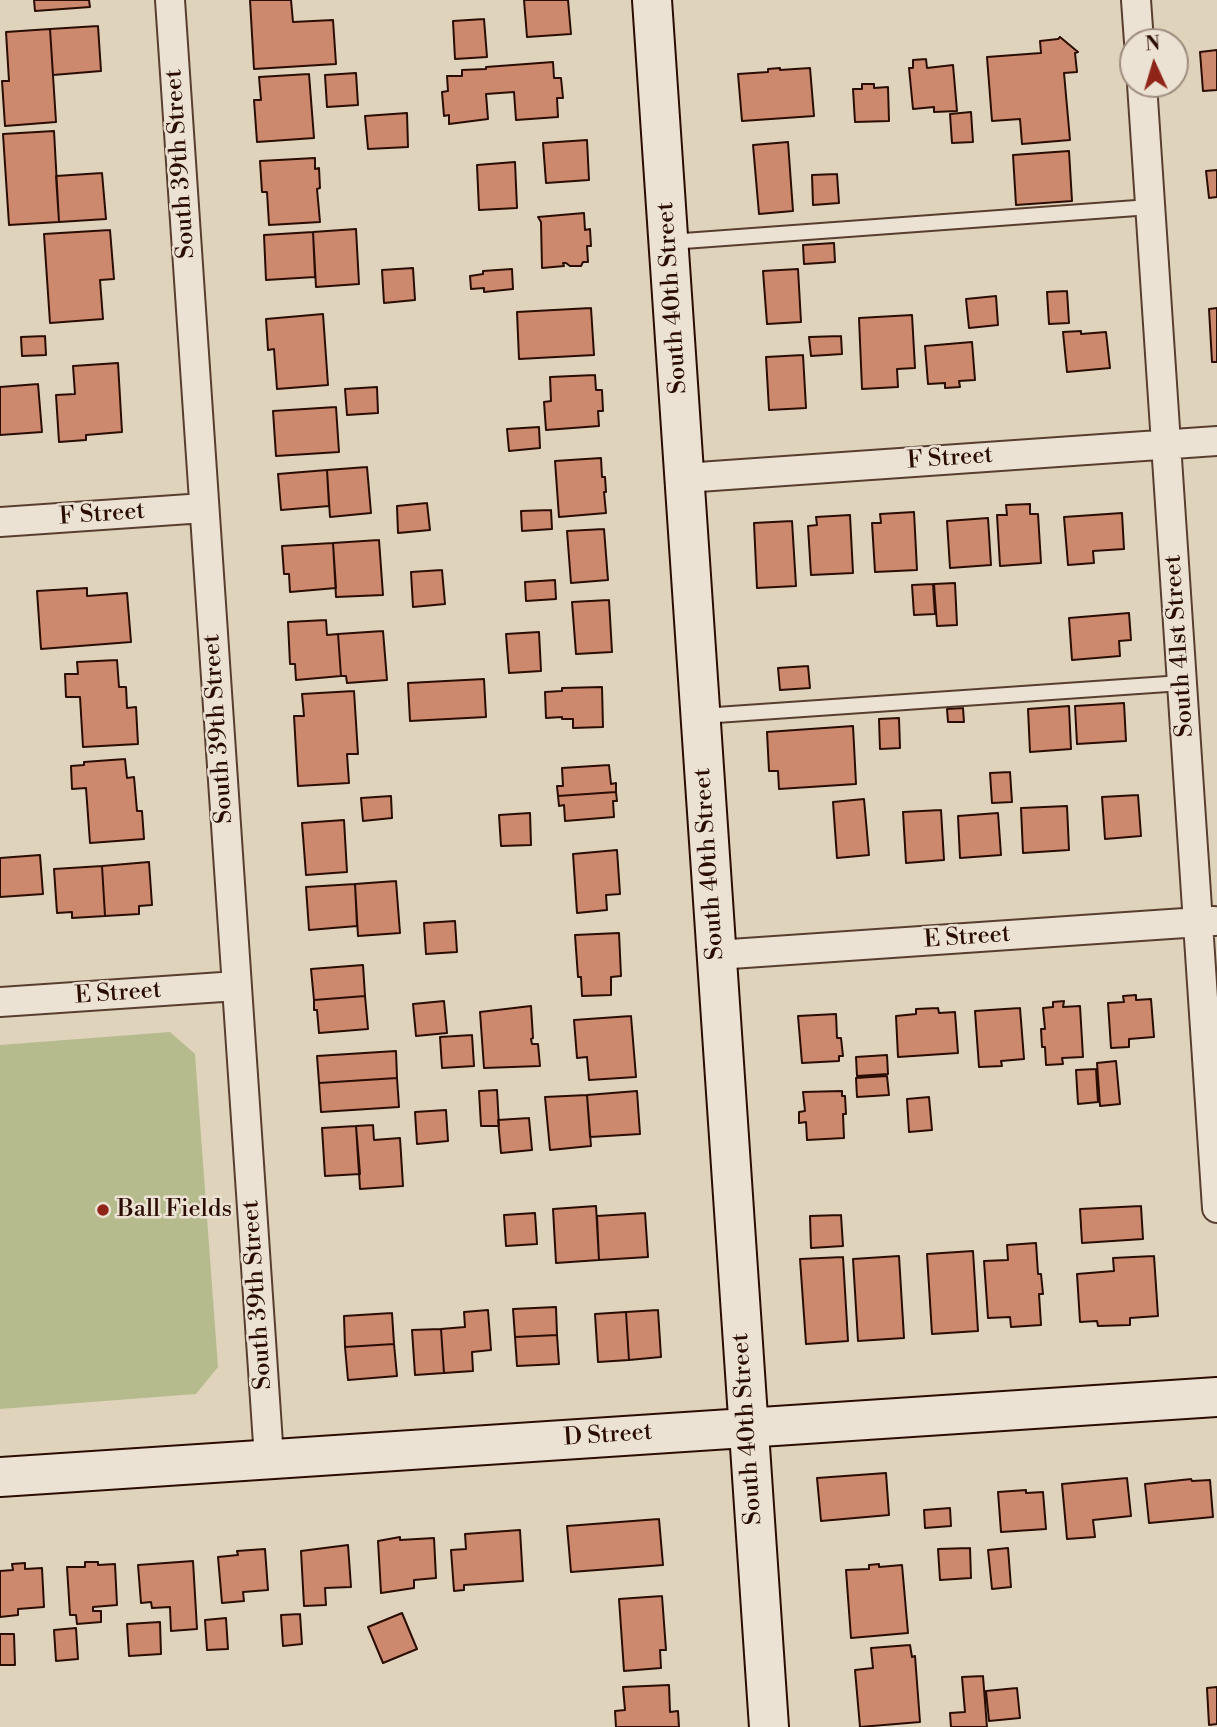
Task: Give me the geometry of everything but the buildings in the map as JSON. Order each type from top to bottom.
[{"type":"main road","name":"South 40th Street","points":[[652,0],[769,1727]]},
{"type":"main road","name":"D Street","points":[[0,1477],[1217,1397]]},
{"type":"street","name":"South 39th Street","points":[[170,0],[269,1458]]},
{"type":"street","points":[[652,0],[658,0]]},
{"type":"street","points":[[1136,0],[1138,28]]},
{"type":"street","name":"South 41st Street","points":[[1143,98],[1182,683],[1208,922],[1217,1208]]},
{"type":"street","name":"F Street","points":[[684,478],[1217,441]]},
{"type":"street","name":"F Street","points":[[0,522],[204,508]]},
{"type":"street","name":"E Street","points":[[716,955],[1208,922]]},
{"type":"street","name":"E Street","points":[[0,1002],[237,986]]},
{"type":"lane","points":[[670,242],[1150,207]]},
{"type":"lane","points":[[699,716],[1182,683]]},
{"type":"green space","name":"Ball Fields","points":[[170,1032],[195,1054],[218,1367],[196,1394],[0,1409],[0,1045]]},
{"type":"place","name":"Ball Fields","points":[[103,1210]]}]
